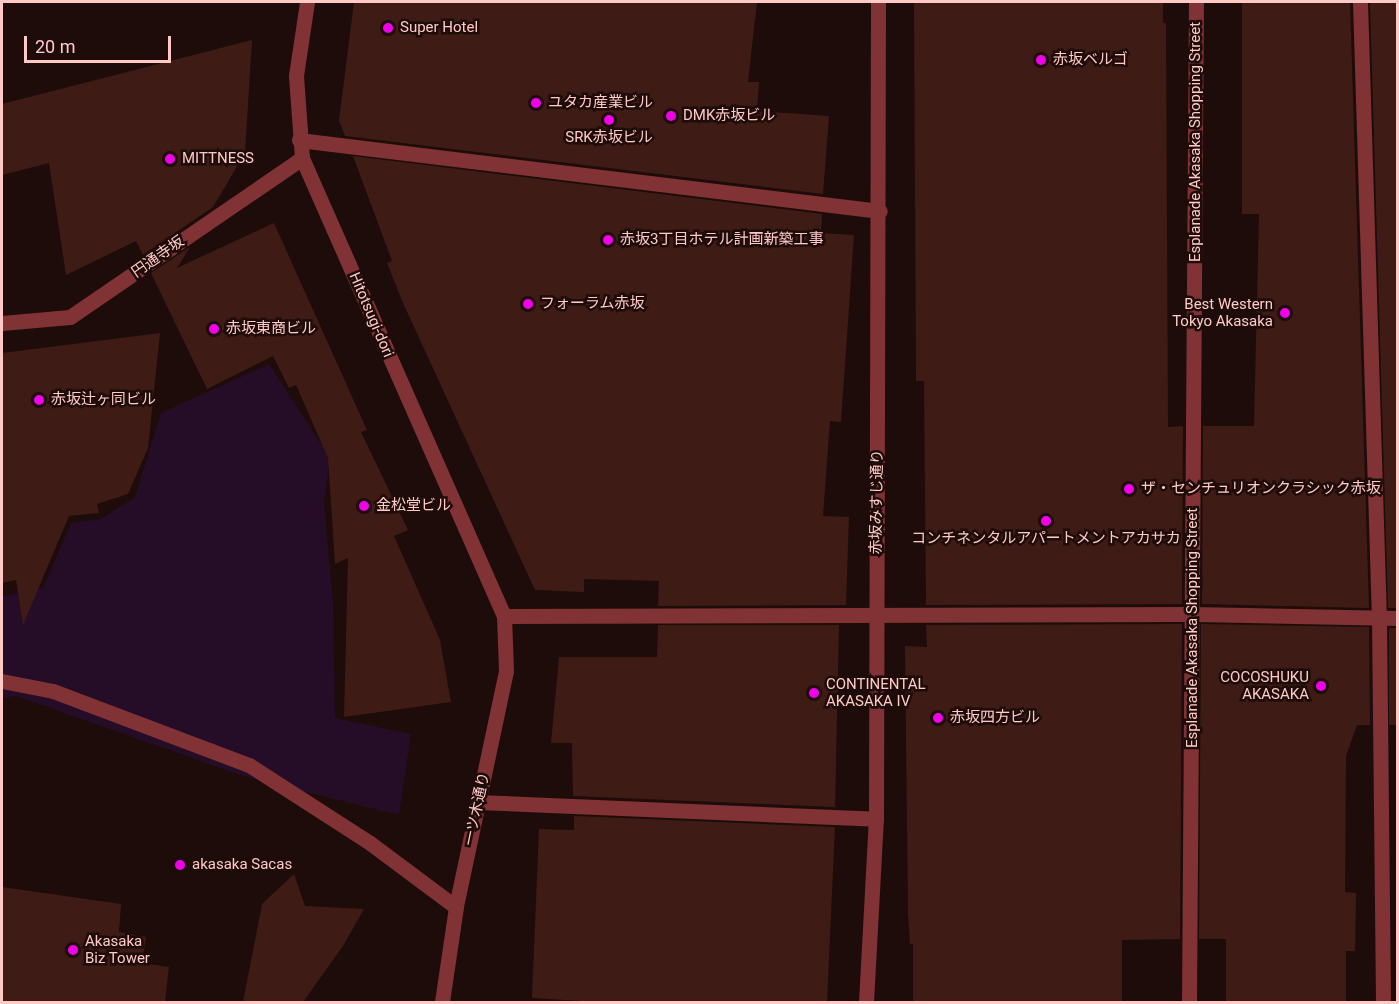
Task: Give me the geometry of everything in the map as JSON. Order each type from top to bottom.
[{"type":"street","name":"Hitotsugi-dori","points":[[306,2],[296,76],[302,158],[504,616]]},
{"type":"street","name":"赤坂みすじ通り","points":[[866,1002],[876,819],[880,212],[878,2]]},
{"type":"street","name":"Esplanade Akasaka Shopping Street","points":[[1190,1002],[1196,2]]},
{"type":"street","points":[[1360,2],[1379,619],[1383,1002]]},
{"type":"street","points":[[299,140],[880,212]]},
{"type":"street","name":"円通寺坂","points":[[2,323],[70,317],[302,158]]},
{"type":"street","points":[[504,616],[1193,614],[1398,618]]},
{"type":"street","name":"一ツ木通り","points":[[442,1002],[456,907],[506,671],[504,616]]},
{"type":"street","points":[[2,681],[53,691],[249,765],[370,843],[456,907]]},
{"type":"street","points":[[478,802],[876,819]]},
{"type":"shaded area","points":[[269,364],[330,458],[324,502],[333,602],[335,718],[411,734],[399,815],[243,776],[16,696],[2,698],[2,596],[43,588],[71,523],[101,519],[135,497],[161,413]]},
{"type":"building","points":[[354,2],[757,2],[748,82],[759,82],[757,111],[829,116],[823,194],[345,136],[339,120]]},
{"type":"building","points":[[914,2],[1163,2],[1163,23],[1166,23],[1168,427],[1183,426],[1182,604],[926,605],[924,381],[916,381]]},
{"type":"building","points":[[1242,2],[1350,2],[1369,608],[1202,604],[1203,426],[1254,426],[1259,214],[1242,214]]},
{"type":"building","points":[[1370,2],[1398,2],[1398,608],[1388,608]]},
{"type":"building","points":[[252,40],[245,153],[213,207],[143,255],[136,241],[66,275],[49,163],[2,175],[2,104]]},
{"type":"building","points":[[353,156],[822,214],[821,233],[854,235],[841,422],[830,421],[823,516],[849,517],[846,605],[658,606],[659,581],[584,579],[584,592],[535,590],[403,303],[387,263],[392,261]]},
{"type":"building","points":[[274,223],[367,430],[361,432],[408,530],[394,536],[440,640],[451,702],[344,717],[348,558],[335,564],[328,458],[296,385],[289,388],[273,356],[207,389],[151,273],[190,247],[177,268]]},
{"type":"building","points":[[160,333],[148,448],[128,494],[97,504],[99,513],[69,516],[23,625],[16,580],[2,583],[2,353]]},
{"type":"building","points":[[1182,624],[1180,939],[1122,940],[1122,1002],[913,1002],[913,944],[910,944],[908,913],[905,646],[927,647],[926,625]]},
{"type":"building","points":[[1201,624],[1369,627],[1370,725],[1357,725],[1346,756],[1345,892],[1356,893],[1355,951],[1346,951],[1346,1002],[1226,1002],[1226,939],[1199,939]]},
{"type":"building","points":[[658,625],[839,625],[835,807],[573,796],[572,743],[551,743],[559,657],[657,657]]},
{"type":"building","points":[[1389,628],[1398,628],[1398,725],[1389,725]]},
{"type":"building","points":[[574,816],[835,827],[827,1002],[598,1002],[532,998],[539,829],[574,830]]},
{"type":"building","points":[[294,874],[305,906],[364,909],[343,946],[303,1002],[243,1002],[262,904]]},
{"type":"building","name":"Akasaka Biz Tower","points":[[2,887],[121,904],[119,932],[146,937],[142,963],[169,967],[165,1002],[2,1002]]},
{"type":"place","name":"Super Hotel","points":[[388,28]]},
{"type":"place","name":"赤坂ベルゴ","points":[[1041,60]]},
{"type":"place","name":"ユタカ産業ビル","points":[[536,103]]},
{"type":"place","name":"DMK赤坂ビル","points":[[671,116]]},
{"type":"place","name":"SRK赤坂ビル","points":[[609,120]]},
{"type":"place","name":"MITTNESS","points":[[170,159]]},
{"type":"place","name":"赤坂3丁目ホテル計画新築工事","points":[[608,240]]},
{"type":"place","name":"フォーラム赤坂","points":[[528,304]]},
{"type":"place","name":"Best Western Tokyo Akasaka","points":[[1285,313]]},
{"type":"place","name":"赤坂東商ビル","points":[[214,329]]},
{"type":"place","name":"赤坂辻ヶ同ビル","points":[[39,400]]},
{"type":"place","name":"ザ・センチュリオンクラシック赤坂","points":[[1129,489]]},
{"type":"place","name":"金松堂ビル","points":[[364,506]]},
{"type":"place","name":"コンチネンタルアパートメントアカサカ","points":[[1046,521]]},
{"type":"place","name":"COCOSHUKU AKASAKA","points":[[1321,686]]},
{"type":"place","name":"CONTINENTAL AKASAKA IV","points":[[814,693]]},
{"type":"place","name":"赤坂四方ビル","points":[[938,718]]},
{"type":"place","name":"akasaka Sacas","points":[[180,865]]},
{"type":"place","name":"Akasaka Biz Tower","points":[[73,950]]}]
